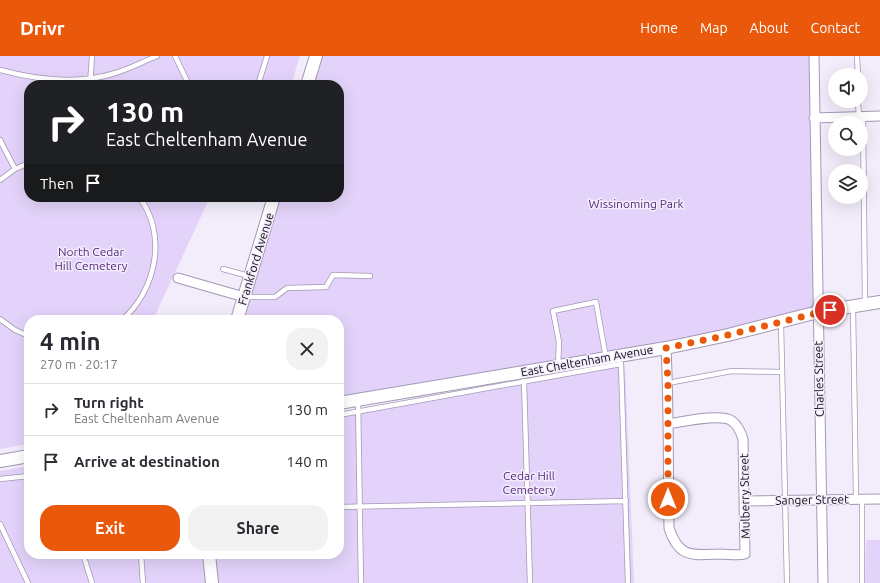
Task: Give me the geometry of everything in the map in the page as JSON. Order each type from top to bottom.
[{"type":"street","points":[[309,80],[316,56]]},
{"type":"street","name":"Charles Street","points":[[814,56],[823,583]]},
{"type":"street","points":[[868,116],[880,116]]},
{"type":"street","points":[[814,118],[828,117]]},
{"type":"street","name":"Frankford Avenue","points":[[239,315],[272,202]]},
{"type":"street","points":[[178,278],[244,297]]},
{"type":"street","name":"East Cheltenham Avenue","points":[[344,404],[358,406],[558,366],[666,348],[728,335],[818,312],[880,302]]},
{"type":"street","points":[[666,348],[668,424]]},
{"type":"street","name":"Mulberry Street","points":[[720,416],[732,421],[736,425],[744,443],[745,554],[693,555],[684,552],[676,546],[669,530],[668,424],[720,416]]},
{"type":"street","points":[[0,461],[24,457]]},
{"type":"street","name":"Sanger Street","points":[[745,501],[880,499]]},
{"type":"street","points":[[210,559],[212,583]]},
{"type":"lane","points":[[90,79],[92,56]]},
{"type":"lane","points":[[0,70],[41,79],[90,79],[112,74],[157,56]]},
{"type":"lane","points":[[175,56],[187,80]]},
{"type":"lane","points":[[260,80],[267,56]]},
{"type":"lane","points":[[857,56],[858,68]]},
{"type":"lane","points":[[859,108],[861,116]]},
{"type":"lane","points":[[0,140],[15,169]]},
{"type":"lane","points":[[862,156],[866,304]]},
{"type":"lane","points":[[0,180],[15,169],[24,165]]},
{"type":"lane","points":[[128,315],[144,295],[152,274],[156,249],[152,225],[143,202]]},
{"type":"lane","points":[[223,269],[250,277]]},
{"type":"lane","points":[[244,297],[275,297],[287,288],[326,287],[333,275],[370,276]]},
{"type":"lane","points":[[558,366],[559,342],[553,311],[596,302],[606,358]]},
{"type":"lane","points":[[853,307],[862,583]]},
{"type":"lane","points":[[0,319],[15,330],[24,334]]},
{"type":"lane","points":[[781,322],[787,583]]},
{"type":"lane","points":[[344,413],[358,406],[524,381],[621,364],[628,583]]},
{"type":"lane","points":[[668,383],[732,371],[782,372]]},
{"type":"lane","points":[[524,381],[526,503],[530,583]]},
{"type":"lane","points":[[358,406],[361,583]]},
{"type":"lane","points":[[0,479],[24,477]]},
{"type":"lane","points":[[344,507],[626,501]]},
{"type":"lane","points":[[0,524],[28,583]]},
{"type":"lane","points":[[85,559],[92,583]]},
{"type":"lane","points":[[141,559],[143,583]]},
{"type":"green space","name":"North Cedar Hill Cemetery","points":[[0,56],[300,56],[293,80],[24,80],[24,202],[208,202],[155,315],[24,315],[24,445],[0,449]]},
{"type":"green space","name":"Wissinoming Park","points":[[316,56],[814,56],[818,312],[606,358],[525,365],[344,398],[344,315],[239,315],[272,202],[344,202],[344,80],[309,80]]},
{"type":"green space","name":"Cedar Hill Cemetery","points":[[625,365],[634,583],[0,583],[0,471],[24,467],[24,559],[344,559],[344,416]]},
{"type":"green space","points":[[866,540],[880,540],[880,583],[865,583]]},
{"type":"route","points":[[668,499],[668,383],[666,348],[728,335],[830,310]]}]
